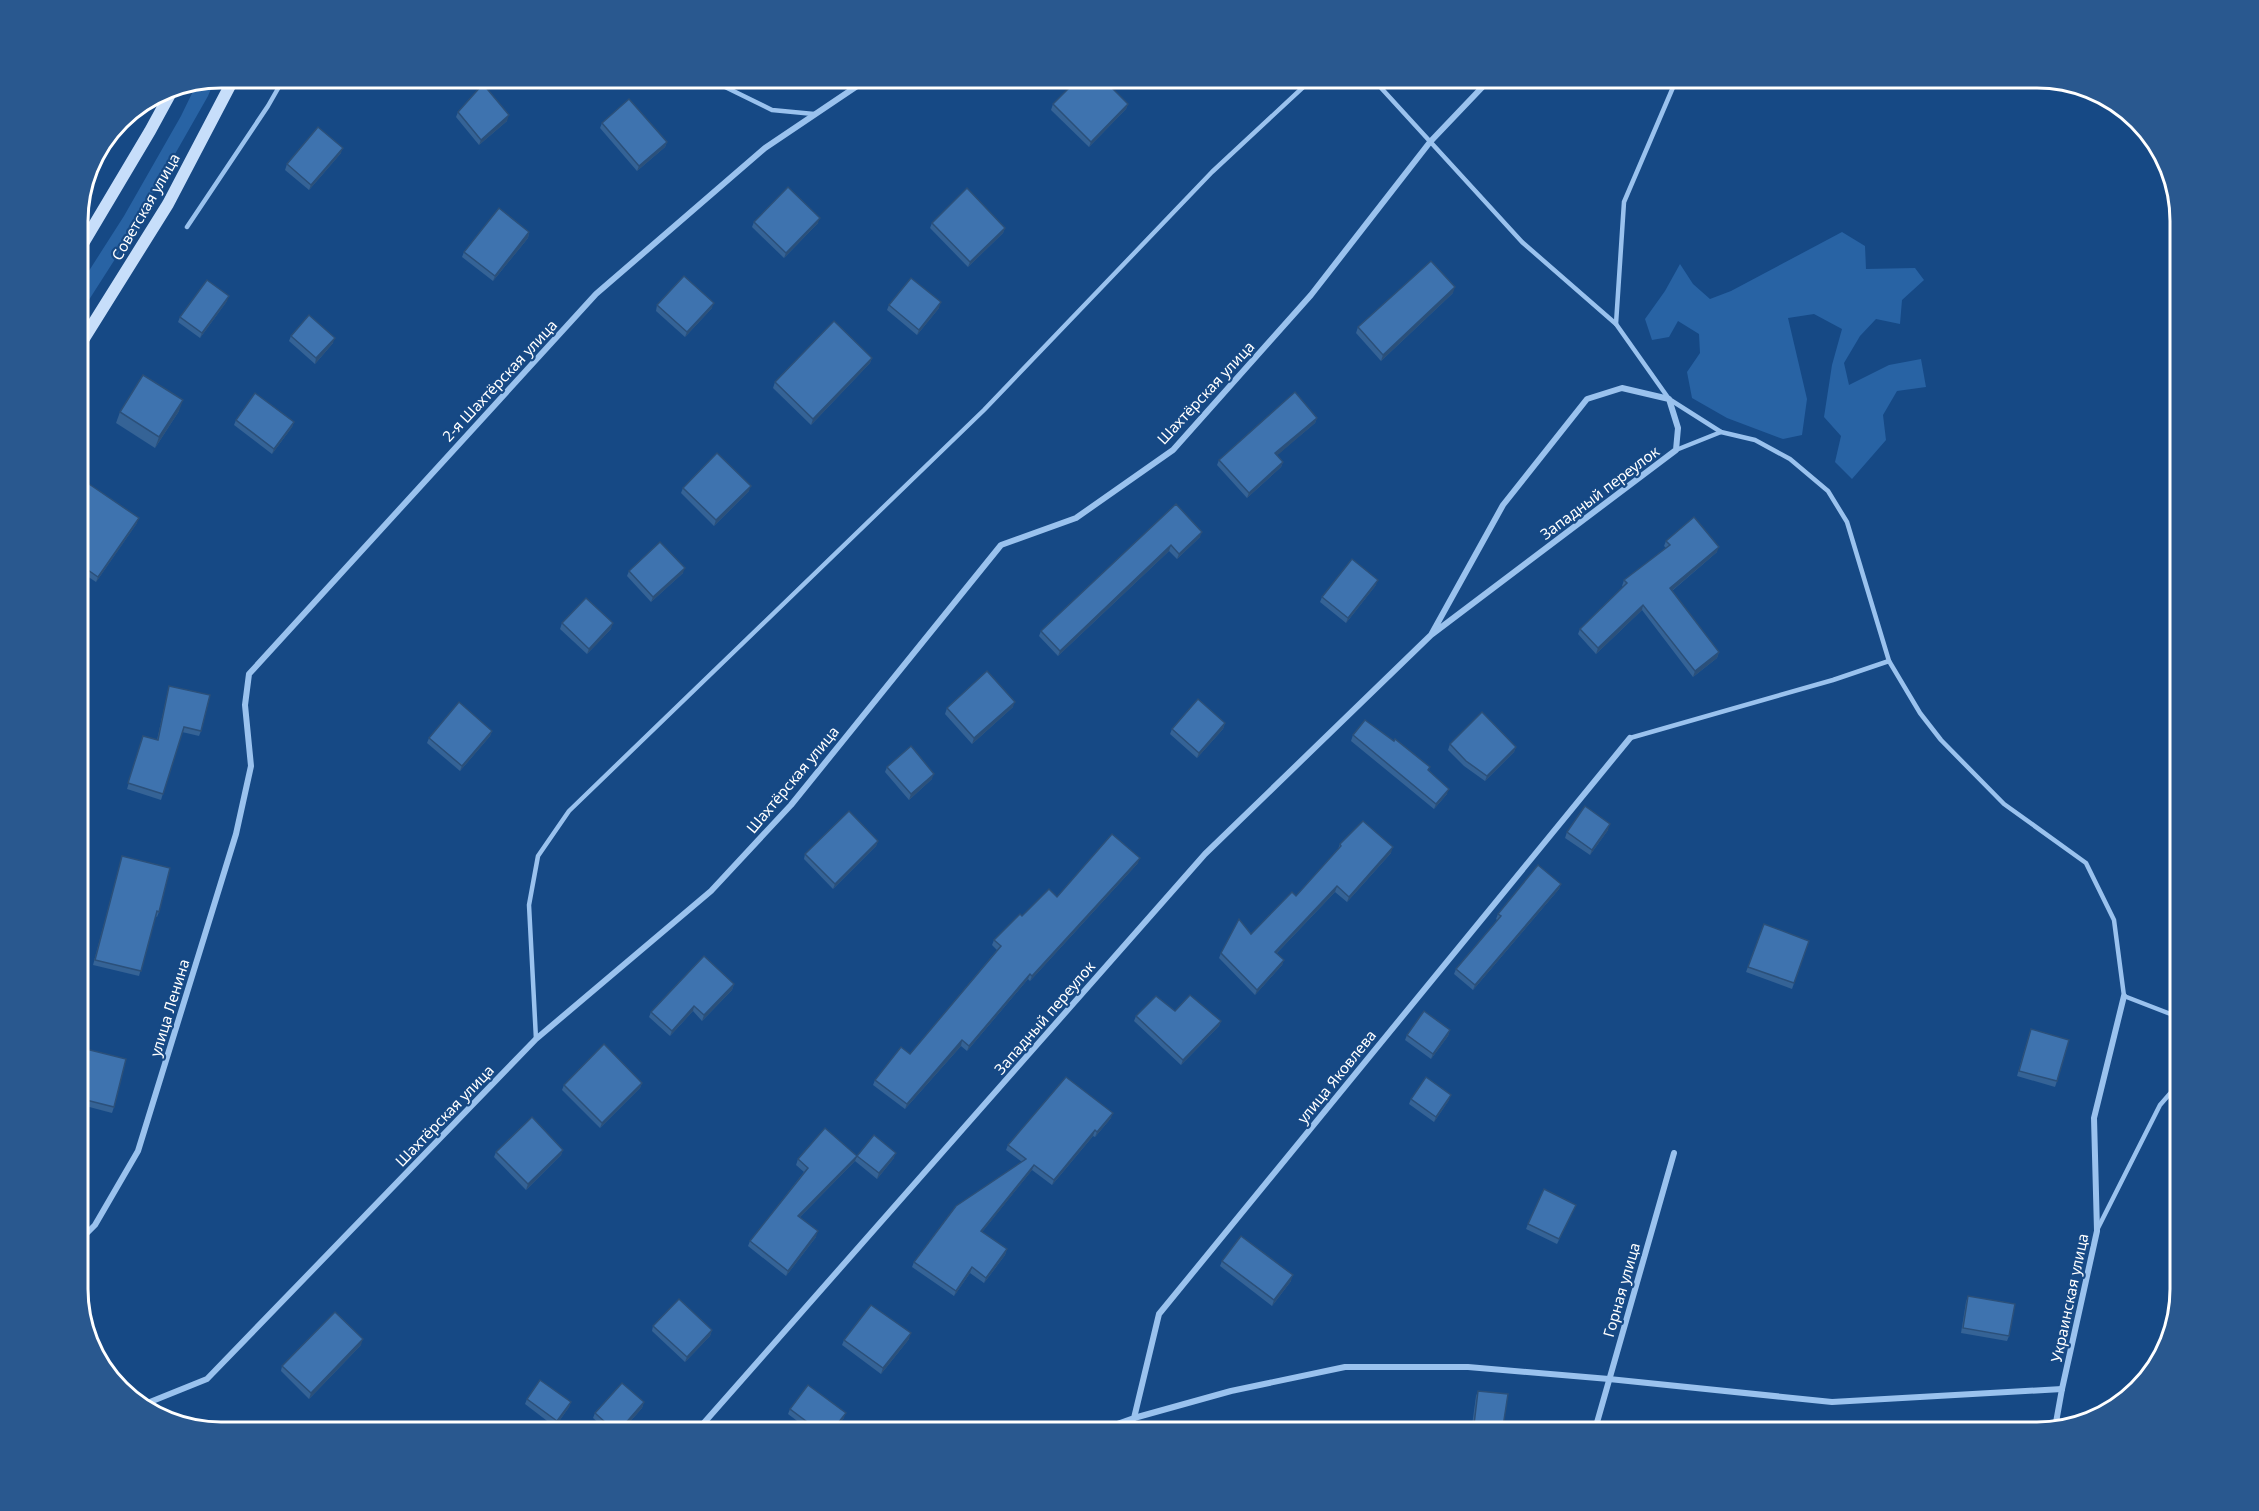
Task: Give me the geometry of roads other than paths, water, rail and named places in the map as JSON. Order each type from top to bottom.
[{"type":"main road","name":"Советская улица","points":[[89,330],[168,204],[228,89]]},
{"type":"main road","points":[[89,234],[166,101]]},
{"type":"street","name":"Шахтёрская улица","points":[[151,1402],[207,1379],[536,1039],[719,882],[791,805],[1001,545],[1076,518],[1173,450],[1311,295],[1430,142],[1481,88]]},
{"type":"street","name":"2-я Шахтёрская улица","points":[[250,766],[245,705],[249,674],[596,294],[765,148],[853,89]]},
{"type":"street","name":"Западный переулок","points":[[704,1423],[1205,854],[1431,635],[1676,450],[1678,428],[1669,399],[1622,388],[1587,399],[1503,505],[1431,635]]},
{"type":"street","name":"улица Яковлева","points":[[1134,1418],[1159,1314],[1630,738]]},
{"type":"street","name":"улица Ленина","points":[[89,1232],[95,1226],[138,1151],[236,834],[250,766]]},
{"type":"street","name":"Украинская улица","points":[[2056,1421],[2097,1231],[2094,1118],[2124,996]]},
{"type":"street","name":"Горная улица","points":[[1597,1423],[1674,1153]]},
{"type":"street","points":[[1120,1423],[1231,1390],[1345,1367],[1468,1367],[1832,1402],[2062,1389]]},
{"type":"lane","points":[[536,1039],[529,905],[538,856],[569,811],[984,410],[1212,172],[1302,88]]},
{"type":"lane","points":[[1381,88],[1522,242],[1616,324],[1669,399],[1721,432],[1755,440],[1790,459],[1828,491],[1847,522],[1890,661],[1920,713],[1941,740],[2004,804],[2086,863],[2114,920],[2124,996],[2170,1014]]},
{"type":"lane","points":[[1616,324],[1624,202],[1673,88]]},
{"type":"lane","points":[[187,227],[278,89]]},
{"type":"lane","points":[[729,89],[772,110],[814,114]]},
{"type":"lane","points":[[1676,450],[1721,432]]},
{"type":"lane","points":[[1630,738],[1833,680],[1890,661]]},
{"type":"lane","points":[[2097,1231],[2160,1105],[2170,1094]]}]
